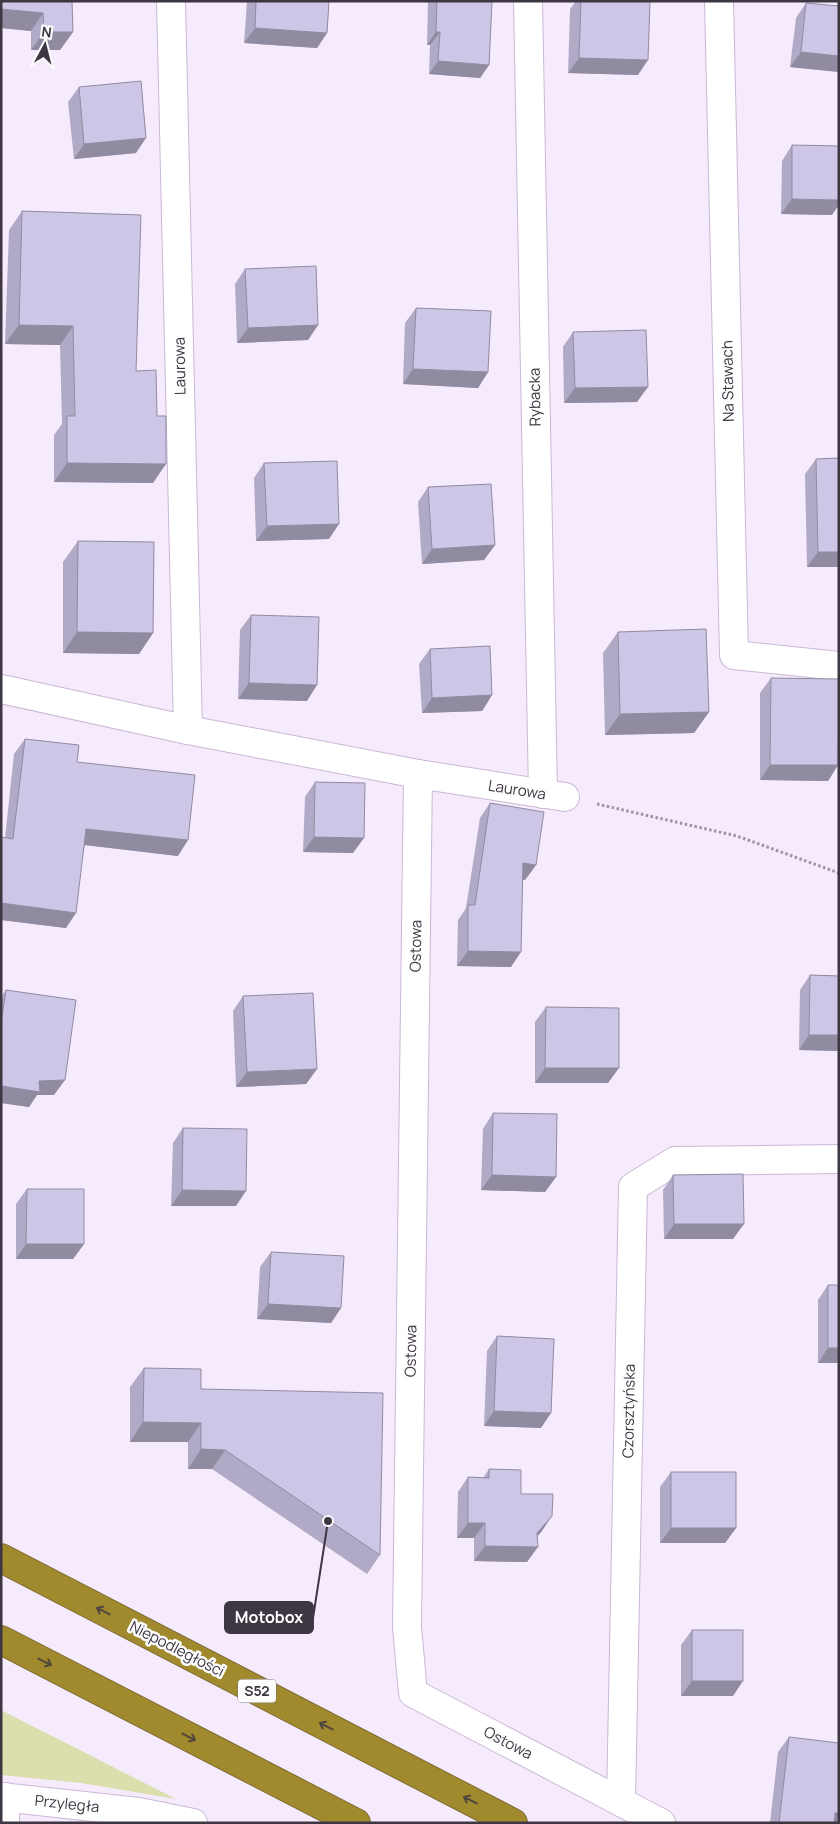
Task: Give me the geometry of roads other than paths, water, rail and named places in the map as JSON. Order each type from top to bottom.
[{"type":"highway","name":"Niepodległości","points":[[1,1558],[513,1823]]},
{"type":"highway","points":[[1,1640],[356,1823]]},
{"type":"street","name":"Laurowa","points":[[171,1],[188,730]]},
{"type":"street","name":"Rybacka","points":[[528,1],[554,795]]},
{"type":"street","name":"Na Stawach","points":[[719,1],[734,655],[839,666]]},
{"type":"street","name":"Laurowa","points":[[1,689],[188,730],[418,774],[554,795]]},
{"type":"street","name":"Ostowa","points":[[418,774],[407,1627],[413,1693],[621,1802]]},
{"type":"street","name":"Czorsztyńska","points":[[621,1802],[633,1187],[676,1161],[839,1159]]},
{"type":"street","points":[[621,1802],[661,1823]]},
{"type":"street","name":"Przyległa","points":[[4,1805],[139,1812],[192,1823]]},
{"type":"place","name":"Motobox","points":[[328,1521]]}]
